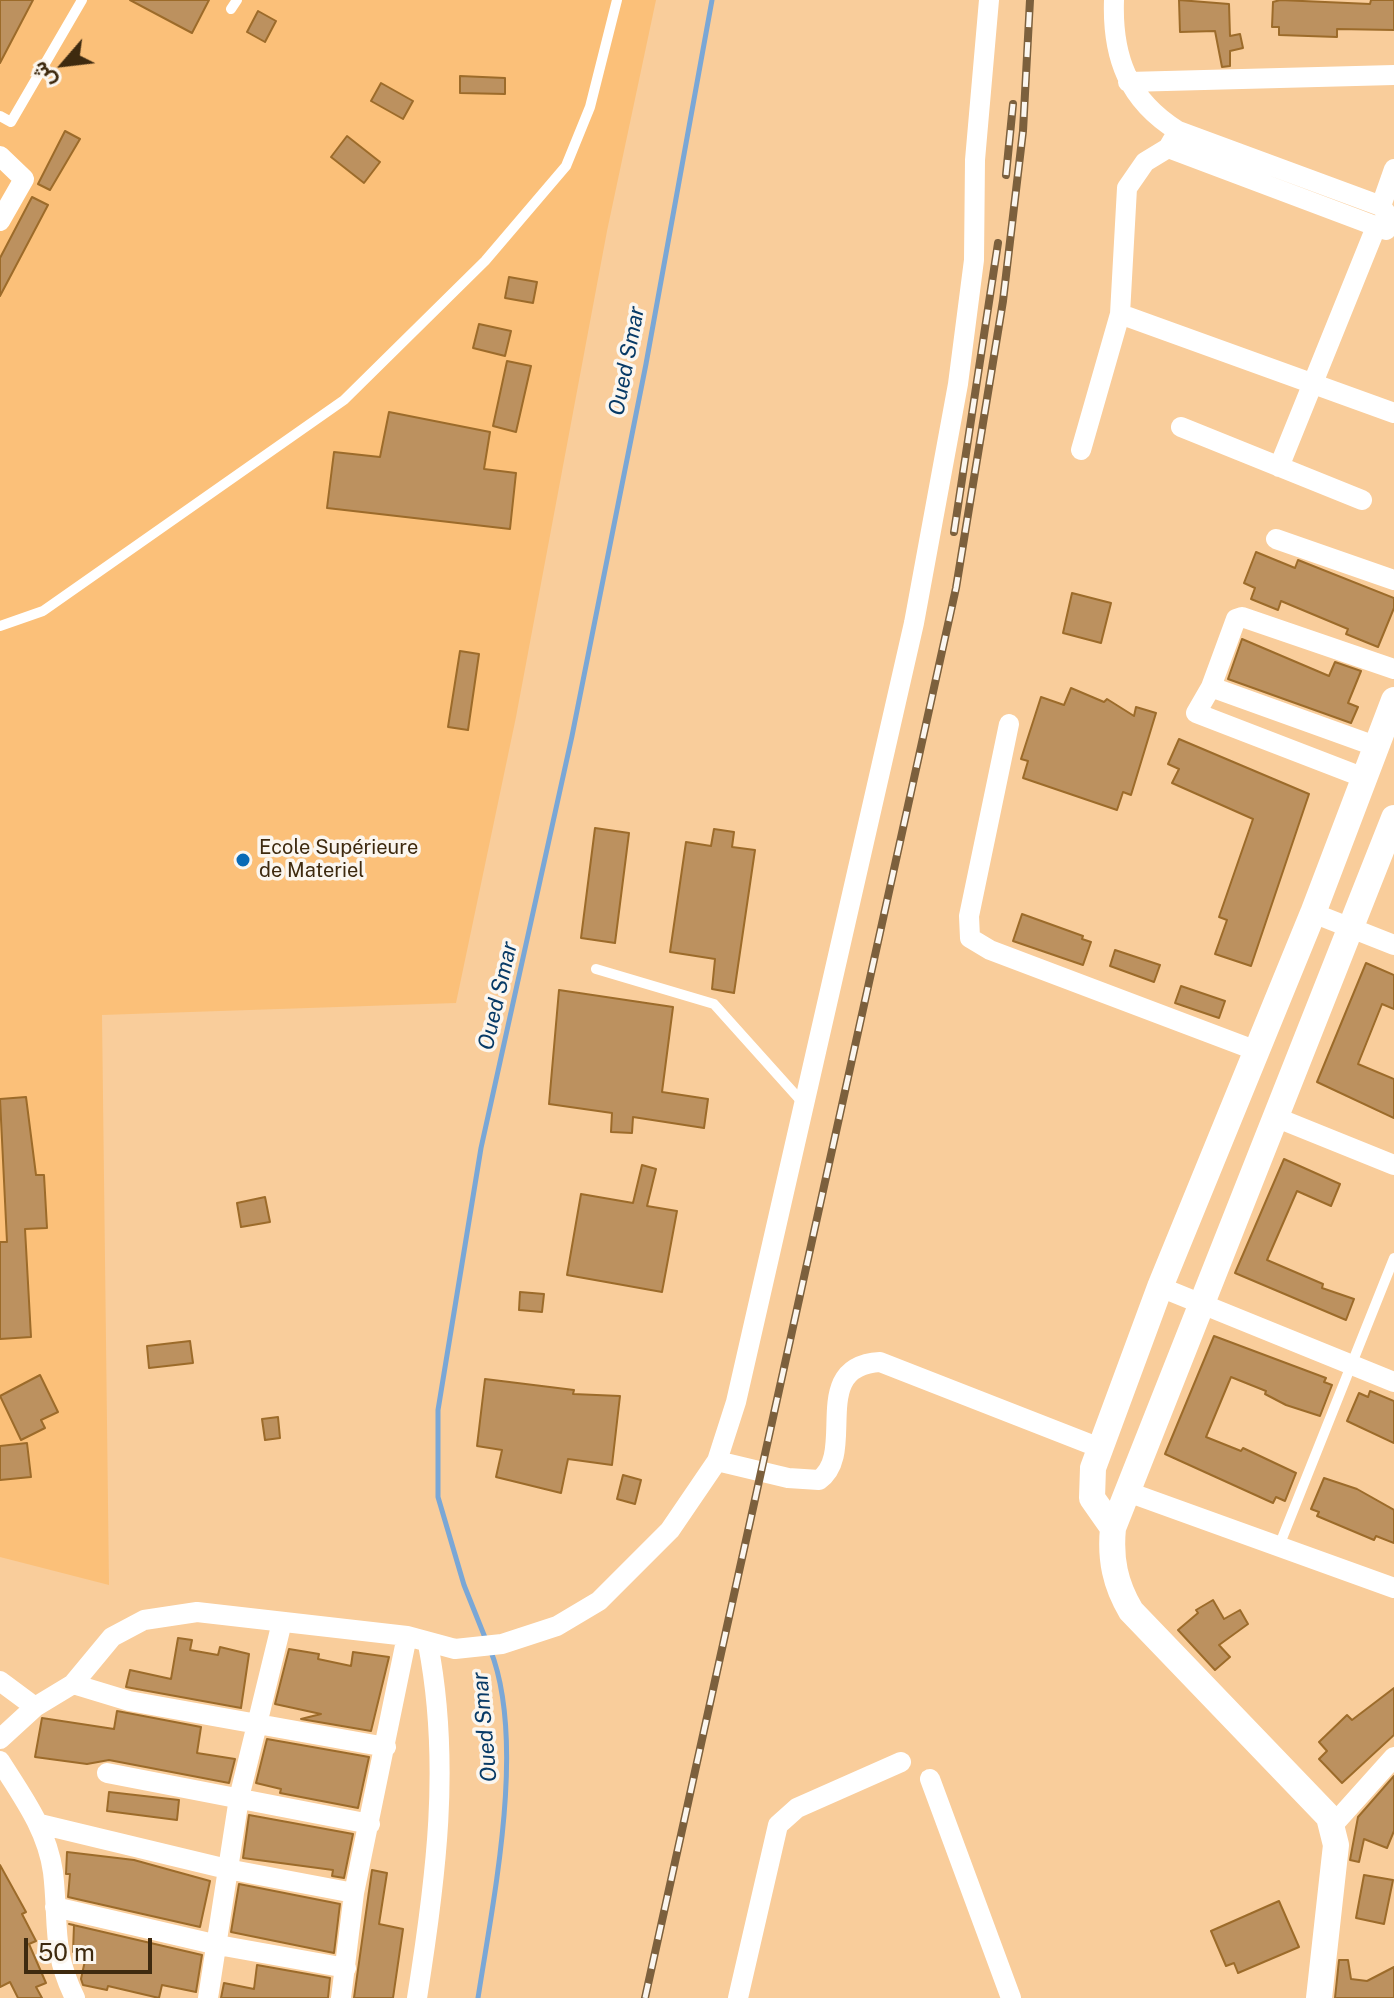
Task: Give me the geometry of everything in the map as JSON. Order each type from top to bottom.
[{"type":"street","points":[[0,1739],[35,1707],[73,1684],[112,1637],[144,1620],[197,1612],[407,1636],[455,1649],[502,1644],[557,1626],[599,1601],[670,1530],[717,1461],[736,1402],[802,1102],[914,623],[958,384],[974,260],[975,160],[989,0]]},
{"type":"street","points":[[1114,0],[1116,49],[1128,82],[1173,139],[1380,219]]},
{"type":"street","points":[[1128,82],[1394,75]]},
{"type":"street","points":[[1081,450],[1120,314],[1127,188],[1145,162],[1173,139]]},
{"type":"street","points":[[0,156],[24,179],[0,221]]},
{"type":"street","points":[[1279,467],[1380,219],[1394,169]]},
{"type":"street","points":[[1120,314],[1394,413]]},
{"type":"street","points":[[1181,427],[1362,500]]},
{"type":"street","points":[[1276,539],[1394,580]]},
{"type":"street","points":[[1362,777],[1201,718],[1196,713],[1211,687],[1236,619],[1242,617],[1394,669]]},
{"type":"street","points":[[1211,687],[1375,746]]},
{"type":"street","points":[[1113,1528],[1097,1507],[1090,1488],[1100,1448],[1160,1287],[1313,913],[1362,777],[1394,700]]},
{"type":"street","points":[[1009,724],[969,916],[970,938],[990,950],[1257,1051]]},
{"type":"street","points":[[1319,1998],[1336,1845],[1333,1825],[1323,1807],[1131,1611],[1114,1571],[1113,1528],[1394,818]]},
{"type":"street","points":[[1313,913],[1394,945]]},
{"type":"street","points":[[1275,1117],[1394,1165]]},
{"type":"street","points":[[1160,1287],[1394,1382]]},
{"type":"street","points":[[717,1461],[788,1478],[819,1480],[830,1469],[839,1392],[844,1379],[866,1362],[880,1362],[1100,1448]]},
{"type":"street","points":[[1128,1492],[1394,1588]]},
{"type":"street","points":[[208,1998],[239,1798],[282,1622]]},
{"type":"street","points":[[341,1998],[354,1893],[407,1636]]},
{"type":"street","points":[[417,1998],[435,1888],[442,1806],[436,1683],[428,1644]]},
{"type":"street","points":[[0,1681],[35,1707]]},
{"type":"street","points":[[73,1684],[129,1701],[386,1747]]},
{"type":"street","points":[[1333,1825],[1394,1757]]},
{"type":"street","points":[[0,1761],[40,1824],[52,1870],[55,1939],[62,1972],[75,1998]]},
{"type":"street","points":[[738,1998],[778,1825],[797,1808],[901,1762]]},
{"type":"street","points":[[107,1773],[370,1824]]},
{"type":"street","points":[[930,1779],[1011,1998]]},
{"type":"street","points":[[40,1824],[227,1869],[354,1893]]},
{"type":"street","points":[[55,1907],[218,1945],[346,1968]]},
{"type":"lane","points":[[0,116],[11,122],[82,0]]},
{"type":"lane","points":[[0,626],[43,611],[344,400],[442,304],[566,166],[590,107],[617,0]]},
{"type":"lane","points":[[596,969],[714,1004],[802,1102]]},
{"type":"lane","points":[[1279,1546],[1394,1258]]},
{"type":"shaded area","name":"Ecole Supérieure de Materiel","points":[[0,0],[656,0],[607,231],[516,717],[456,1003],[102,1015],[109,1585],[0,1557]]},
{"type":"building","points":[[0,0],[33,0],[0,63]]},
{"type":"building","points":[[130,0],[209,0],[192,33]]},
{"type":"building","points":[[1179,0],[1229,4],[1230,36],[1240,34],[1243,48],[1230,51],[1230,66],[1222,67],[1215,31],[1180,32]]},
{"type":"building","points":[[1371,0],[1394,0],[1394,30],[1337,29],[1337,37],[1279,35],[1279,27],[1272,27],[1273,2],[1370,4]]},
{"type":"building","points":[[258,11],[276,21],[265,42],[247,32]]},
{"type":"building","points":[[460,76],[505,78],[505,94],[460,93]]},
{"type":"building","points":[[381,83],[413,101],[403,119],[371,101]]},
{"type":"building","points":[[65,131],[80,139],[50,190],[38,184]]},
{"type":"building","points":[[347,136],[380,162],[364,183],[331,157]]},
{"type":"building","points":[[32,197],[48,205],[0,296],[0,258]]},
{"type":"building","points":[[509,277],[537,282],[533,303],[505,298]]},
{"type":"building","points":[[479,324],[511,331],[505,356],[473,348]]},
{"type":"building","points":[[507,361],[531,366],[516,432],[493,426]]},
{"type":"building","points":[[389,412],[490,432],[484,469],[516,473],[510,529],[327,508],[334,452],[380,457]]},
{"type":"building","points":[[1256,552],[1295,568],[1298,560],[1394,598],[1394,608],[1378,647],[1346,634],[1348,629],[1281,601],[1278,610],[1251,599],[1255,588],[1244,583]]},
{"type":"building","points":[[1072,593],[1111,603],[1101,643],[1063,633]]},
{"type":"building","points":[[1242,639],[1329,676],[1335,662],[1361,671],[1348,703],[1358,707],[1351,723],[1228,679]]},
{"type":"building","points":[[460,651],[479,654],[468,730],[448,727]]},
{"type":"building","points":[[1071,688],[1104,702],[1107,699],[1134,716],[1136,707],[1156,713],[1131,795],[1123,792],[1117,810],[1023,778],[1028,761],[1021,759],[1041,697],[1064,705]]},
{"type":"building","points":[[1179,739],[1309,794],[1251,966],[1215,954],[1227,920],[1219,917],[1253,819],[1172,783],[1179,769],[1168,764]]},
{"type":"building","points":[[595,828],[629,833],[615,943],[581,938]]},
{"type":"building","points":[[714,829],[734,832],[732,847],[755,850],[734,993],[712,989],[715,959],[670,952],[686,842],[711,846]]},
{"type":"building","points":[[1022,914],[1083,936],[1082,939],[1091,942],[1083,965],[1013,941]]},
{"type":"building","points":[[1115,950],[1160,965],[1154,982],[1110,966]]},
{"type":"building","points":[[1366,963],[1394,975],[1394,1009],[1382,1004],[1358,1064],[1394,1079],[1394,1118],[1317,1082]]},
{"type":"building","points":[[1181,986],[1225,1001],[1219,1018],[1175,1003]]},
{"type":"building","points":[[559,990],[673,1007],[662,1092],[708,1099],[704,1128],[633,1117],[632,1133],[611,1132],[612,1113],[549,1104]]},
{"type":"building","points":[[26,1097],[36,1175],[44,1175],[47,1228],[25,1229],[31,1337],[0,1339],[0,1242],[7,1242],[0,1099]]},
{"type":"building","points":[[1284,1159],[1340,1184],[1331,1206],[1297,1191],[1267,1260],[1323,1284],[1322,1288],[1354,1299],[1346,1320],[1235,1273]]},
{"type":"building","points":[[642,1165],[656,1169],[647,1206],[677,1211],[662,1292],[567,1275],[581,1194],[633,1203]]},
{"type":"building","points":[[265,1197],[270,1222],[241,1227],[237,1203]]},
{"type":"building","points":[[520,1292],[544,1294],[542,1312],[519,1310]]},
{"type":"building","points":[[1214,1336],[1326,1378],[1324,1382],[1332,1385],[1320,1416],[1286,1405],[1265,1394],[1266,1391],[1231,1377],[1206,1437],[1241,1451],[1243,1448],[1296,1473],[1285,1501],[1276,1497],[1273,1503],[1165,1454]]},
{"type":"building","points":[[190,1341],[193,1363],[149,1368],[147,1346]]},
{"type":"building","points":[[40,1375],[58,1412],[41,1420],[45,1428],[21,1440],[0,1396]]},
{"type":"building","points":[[485,1379],[574,1390],[573,1394],[620,1396],[612,1465],[568,1459],[561,1493],[496,1477],[502,1450],[477,1446]]},
{"type":"building","points":[[1370,1391],[1394,1401],[1394,1443],[1347,1421],[1359,1393],[1368,1397]]},
{"type":"building","points":[[278,1417],[280,1438],[265,1440],[262,1419]]},
{"type":"building","points":[[27,1443],[31,1477],[0,1480],[0,1446]]},
{"type":"building","points":[[623,1475],[641,1480],[635,1504],[617,1499]]},
{"type":"building","points":[[1324,1478],[1357,1489],[1394,1510],[1394,1543],[1376,1536],[1374,1540],[1317,1516],[1319,1512],[1311,1509]]},
{"type":"building","points":[[1213,1600],[1224,1619],[1240,1610],[1248,1624],[1219,1645],[1230,1657],[1215,1670],[1178,1630],[1198,1613],[1196,1610]]},
{"type":"building","points":[[178,1638],[192,1640],[190,1650],[218,1655],[220,1647],[249,1654],[241,1708],[126,1687],[130,1670],[171,1679]]},
{"type":"building","points":[[289,1649],[319,1654],[318,1659],[351,1666],[353,1652],[389,1657],[371,1731],[301,1719],[321,1714],[275,1704]]},
{"type":"building","points":[[1394,1688],[1394,1735],[1342,1783],[1319,1759],[1327,1751],[1319,1742],[1347,1715],[1352,1720]]},
{"type":"building","points":[[117,1711],[201,1727],[197,1753],[235,1759],[229,1783],[109,1760],[87,1764],[35,1757],[42,1718],[114,1729]]},
{"type":"building","points":[[267,1739],[369,1757],[358,1808],[280,1793],[281,1789],[256,1783]]},
{"type":"building","points":[[1394,1776],[1394,1831],[1387,1848],[1364,1839],[1359,1862],[1350,1860],[1358,1817]]},
{"type":"building","points":[[109,1792],[179,1800],[177,1820],[107,1811]]},
{"type":"building","points":[[249,1815],[353,1834],[344,1878],[332,1876],[333,1870],[243,1858]]},
{"type":"building","points":[[67,1852],[134,1860],[210,1881],[200,1927],[68,1897],[70,1874],[66,1874]]},
{"type":"building","points":[[0,1865],[26,1912],[22,1914],[36,1941],[29,1944],[46,1983],[36,1987],[42,1998],[18,1998],[10,1982],[0,1987]]},
{"type":"building","points":[[372,1870],[387,1873],[379,1924],[403,1929],[393,1998],[354,1998]]},
{"type":"building","points":[[1364,1875],[1393,1880],[1384,1924],[1356,1918]]},
{"type":"building","points":[[239,1884],[340,1904],[334,1953],[231,1932]]},
{"type":"building","points":[[1279,1901],[1299,1947],[1238,1973],[1234,1963],[1226,1966],[1211,1931]]},
{"type":"building","points":[[74,1925],[202,1955],[196,1992],[162,1985],[159,1998],[108,1986],[107,1990],[83,1985],[81,1979],[86,1956],[73,1952]]},
{"type":"building","points":[[1339,1960],[1348,1960],[1351,1979],[1367,1981],[1394,1967],[1394,1998],[1335,1998]]},
{"type":"building","points":[[257,1965],[330,1978],[328,1998],[221,1998],[224,1983],[254,1989]]},
{"type":"waterway","name":"Oued Smar","points":[[486,1640],[464,1585],[438,1497],[438,1410],[481,1148],[572,736],[646,364],[712,0]]},
{"type":"waterway","name":"Oued Smar","points":[[478,1998],[498,1869],[506,1774],[506,1729],[501,1686],[490,1649]]},
{"type":"railway","points":[[645,1998],[956,588],[1003,301],[1023,131],[1030,0]]},
{"type":"railway","points":[[1006,175],[1013,104]]},
{"type":"railway","points":[[954,532],[998,243]]},
{"type":"place","name":"Ecole Supérieure de Materiel","points":[[243,860]]}]
